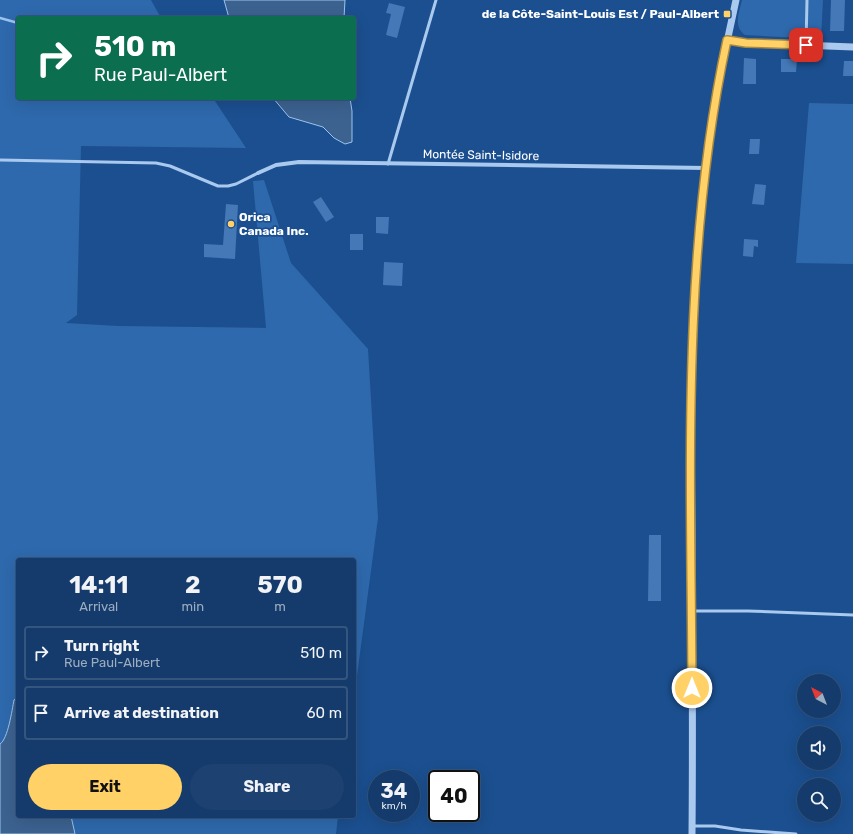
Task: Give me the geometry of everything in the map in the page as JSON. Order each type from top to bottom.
[{"type":"street","points":[[692,834],[692,355],[697,256],[706,168],[716,95],[736,0]]},
{"type":"street","points":[[727,40],[746,43],[853,46]]},
{"type":"street","name":"Montée Saint-Isidore","points":[[258,173],[276,165],[293,162],[706,168]]},
{"type":"lane","points":[[388,164],[436,0]]},
{"type":"lane","points":[[806,45],[807,0]]},
{"type":"lane","points":[[0,160],[156,163],[170,166],[218,186],[236,184],[258,173]]},
{"type":"lane","points":[[692,611],[748,611],[853,615]]},
{"type":"lane","points":[[692,826],[714,826],[796,834]]},
{"type":"shaded area","points":[[0,0],[151,0],[160,16],[16,16],[16,100],[214,100],[246,148],[81,146],[77,315],[66,323],[118,326],[266,328],[253,181],[264,180],[291,263],[368,349],[378,518],[356,683],[356,558],[16,558],[16,818],[338,818],[336,834],[0,834]]},
{"type":"shaded area","points":[[224,0],[345,0],[344,16],[228,16]]},
{"type":"shaded area","points":[[742,0],[823,0],[821,39],[745,35],[739,28],[738,23],[738,14]]},
{"type":"shaded area","points":[[275,100],[350,100],[352,111],[352,142],[345,144],[334,138],[323,127],[289,117]]},
{"type":"shaded area","points":[[809,103],[853,104],[853,264],[796,263]]},
{"type":"shaded area","points":[[16,698],[16,818],[71,818],[75,834],[0,834],[0,744],[3,741],[7,731],[14,700]]},
{"type":"building","points":[[831,0],[845,0],[844,31],[830,31]]},
{"type":"building","points":[[389,3],[405,7],[397,38],[386,35],[391,14],[386,13]]},
{"type":"building","points":[[744,58],[756,59],[756,84],[743,84]]},
{"type":"building","points":[[781,59],[797,59],[796,72],[781,72]]},
{"type":"building","points":[[844,61],[853,61],[853,76],[843,76]]},
{"type":"building","points":[[750,139],[760,139],[759,154],[749,154]]},
{"type":"building","points":[[755,184],[766,185],[764,205],[752,204]]},
{"type":"building","points":[[321,197],[334,217],[326,222],[313,202]]},
{"type":"building","name":"Orica Canada Inc.","points":[[226,204],[238,205],[235,259],[204,257],[204,244],[223,245]]},
{"type":"building","points":[[376,217],[389,217],[388,234],[376,233]]},
{"type":"building","points":[[350,234],[363,234],[363,250],[350,250]]},
{"type":"building","points":[[744,239],[758,240],[758,247],[754,246],[753,257],[743,256]]},
{"type":"building","points":[[384,262],[403,263],[402,286],[383,285]]},
{"type":"building","points":[[649,535],[661,535],[661,601],[648,601]]},
{"type":"waterway","points":[[0,18],[16,22]]},
{"type":"place","name":"de la Côte-Saint-Louis Est / Paul-Albert","points":[[727,14]]},
{"type":"place","name":"Orica Canada Inc.","points":[[231,224]]},
{"type":"route","points":[[692,688],[691,428],[693,315],[701,207],[716,95],[727,40],[746,43],[806,45]]}]
